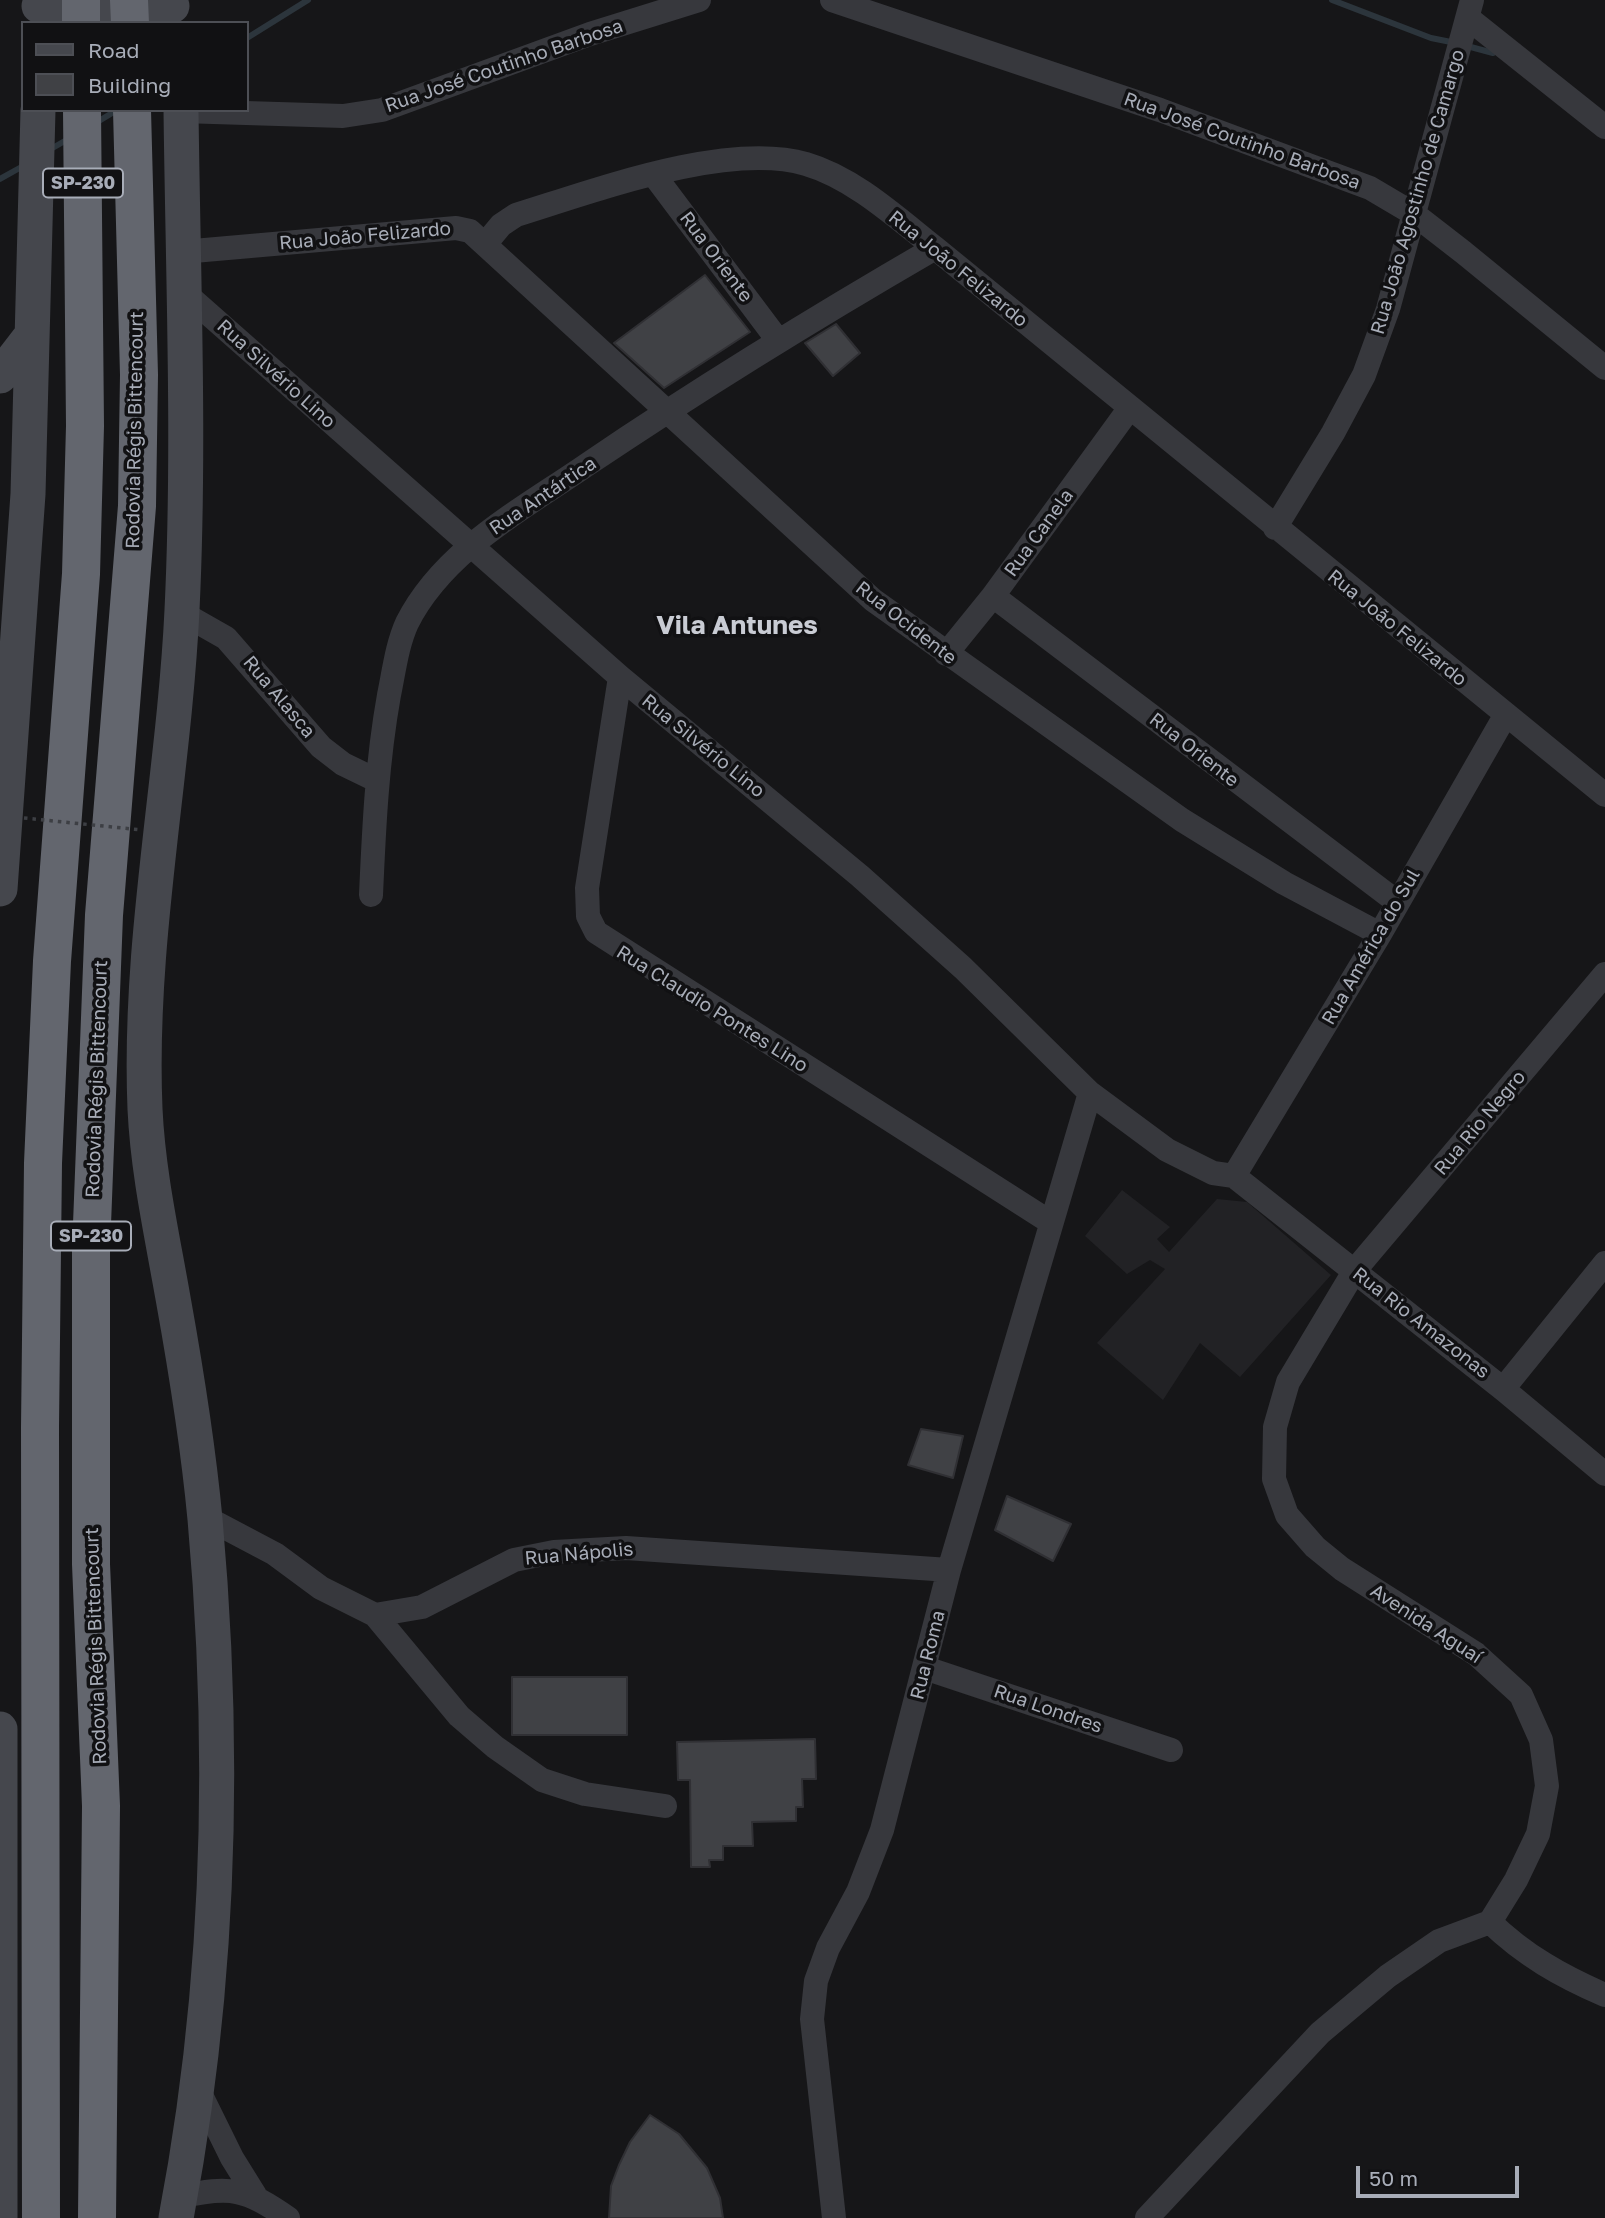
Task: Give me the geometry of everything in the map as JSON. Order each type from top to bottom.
[{"type":"highway","points":[[81,0],[81,21]]},
{"type":"highway","points":[[129,0],[130,21]]},
{"type":"highway","name":"SP-230","points":[[41,2218],[40,1427],[43,1163],[52,961],[81,574],[85,426],[82,112]]},
{"type":"highway","name":"Rodovia Régis Bittencourt","points":[[97,2218],[101,1806],[91,1564],[91,1250],[104,915],[137,506],[139,375],[132,112]]},
{"type":"street","name":"Rua José Coutinho Barbosa","points":[[235,112],[343,116],[382,110],[590,34],[699,0]]},
{"type":"street","name":"Rua José Coutinho Barbosa","points":[[832,0],[1294,157],[1370,188],[1415,214],[1605,368]]},
{"type":"street","points":[[39,10],[173,10]]},
{"type":"street","points":[[1468,17],[1605,127]]},
{"type":"street","name":"Rua João Agostinho de Camargo","points":[[1275,528],[1333,432],[1364,374],[1388,309],[1468,17]]},
{"type":"street","points":[[0,889],[28,495],[15,426],[31,336],[37,112]]},
{"type":"street","points":[[178,2207],[199,2091],[213,1916],[219,1769],[205,1517],[179,1329],[148,1165],[145,1103],[151,920],[182,613],[185,293],[181,112]]},
{"type":"street","name":"Rua João Felizardo","points":[[182,251],[456,228],[470,231],[486,243],[501,225],[516,215],[654,175],[718,161],[765,158],[807,164],[843,181],[935,248],[1605,795]]},
{"type":"street","name":"Rua Oriente","points":[[654,175],[777,339]]},
{"type":"street","name":"Rua Ocidente","points":[[486,243],[666,412],[873,600],[1182,820],[1284,883],[1380,934]]},
{"type":"street","name":"Rua Antártica","points":[[371,895],[376,780],[396,660],[406,625],[426,590],[470,546],[666,412],[777,339],[935,248]]},
{"type":"street","name":"Rua Silvério Lino","points":[[185,293],[620,677],[964,968],[1090,1093],[1176,1155],[1213,1173],[1234,1176]]},
{"type":"street","points":[[0,376],[31,336]]},
{"type":"street","name":"Rua Canela","points":[[946,654],[993,596],[1129,409]]},
{"type":"street","points":[[0,468],[28,495]]},
{"type":"street","name":"Rua Oriente","points":[[993,596],[1397,902]]},
{"type":"street","name":"Rua Alasca","points":[[182,613],[226,638],[321,747],[343,764],[376,780]]},
{"type":"street","name":"Rua Claudio Pontes Lino","points":[[620,677],[587,888],[587,916],[596,932],[1050,1222]]},
{"type":"street","name":"Rua América do Sul","points":[[1234,1176],[1380,934],[1505,716]]},
{"type":"street","name":"Rua Rio Negro","points":[[1355,1270],[1605,974]]},
{"type":"street","name":"Rua Roma","points":[[834,2218],[812,2019],[816,1980],[828,1948],[858,1892],[882,1830],[949,1570],[1090,1093]]},
{"type":"street","name":"Rua Rio Amazonas","points":[[1234,1176],[1355,1270],[1605,1474]]},
{"type":"street","points":[[1503,1389],[1605,1263]]},
{"type":"street","name":"Avenida Aguaí","points":[[1355,1270],[1288,1382],[1275,1427],[1274,1479],[1287,1515],[1315,1547],[1342,1569],[1476,1654],[1521,1695],[1541,1740],[1547,1786],[1538,1834],[1516,1880],[1490,1922]]},
{"type":"street","points":[[205,1517],[275,1554],[321,1588],[375,1615],[459,1716],[495,1747],[542,1780],[585,1794],[666,1806]]},
{"type":"street","name":"Rua Nápolis","points":[[375,1615],[422,1607],[514,1559],[554,1552],[626,1548],[949,1570]]},
{"type":"street","name":"Rua Londres","points":[[925,1668],[1171,1751]]},
{"type":"street","points":[[0,1729],[0,2218]]},
{"type":"street","points":[[1147,2218],[1320,2033],[1388,1976],[1439,1941],[1490,1922],[1518,1949],[1571,1981],[1605,1995]]},
{"type":"street","points":[[199,2091],[232,2158],[255,2195],[288,2218]]},
{"type":"street","points":[[178,2207],[213,2191],[255,2195]]},
{"type":"path","points":[[24,818],[142,830]]},
{"type":"shaded area","points":[[1122,1190],[1170,1227],[1157,1239],[1169,1252],[1217,1199],[1247,1202],[1331,1275],[1240,1377],[1200,1343],[1163,1400],[1097,1343],[1165,1269],[1150,1260],[1127,1274],[1085,1236]]},
{"type":"building","points":[[705,275],[750,332],[664,388],[614,343]]},
{"type":"building","points":[[836,324],[860,353],[833,376],[805,343]]},
{"type":"building","points":[[921,1429],[963,1436],[953,1478],[908,1465]]},
{"type":"building","points":[[1007,1496],[1071,1524],[1053,1561],[995,1530]]},
{"type":"building","points":[[512,1677],[627,1677],[627,1735],[512,1735]]},
{"type":"building","points":[[815,1739],[816,1779],[802,1779],[803,1807],[796,1807],[796,1821],[752,1822],[753,1846],[723,1846],[723,1860],[709,1860],[710,1867],[691,1867],[690,1780],[678,1780],[677,1742]]},
{"type":"building","points":[[650,2115],[679,2134],[707,2168],[720,2198],[723,2218],[609,2218],[611,2186],[619,2165],[630,2142]]},
{"type":"waterway","points":[[248,37],[308,0]]},
{"type":"waterway","points":[[1332,0],[1431,38],[1456,43]]},
{"type":"waterway","points":[[1467,46],[1493,53]]},
{"type":"waterway","points":[[94,124],[114,112]]},
{"type":"waterway","points":[[49,150],[70,138]]},
{"type":"waterway","points":[[0,179],[25,165]]},
{"type":"district","name":"Vila Antunes","points":[[737,626]]}]
